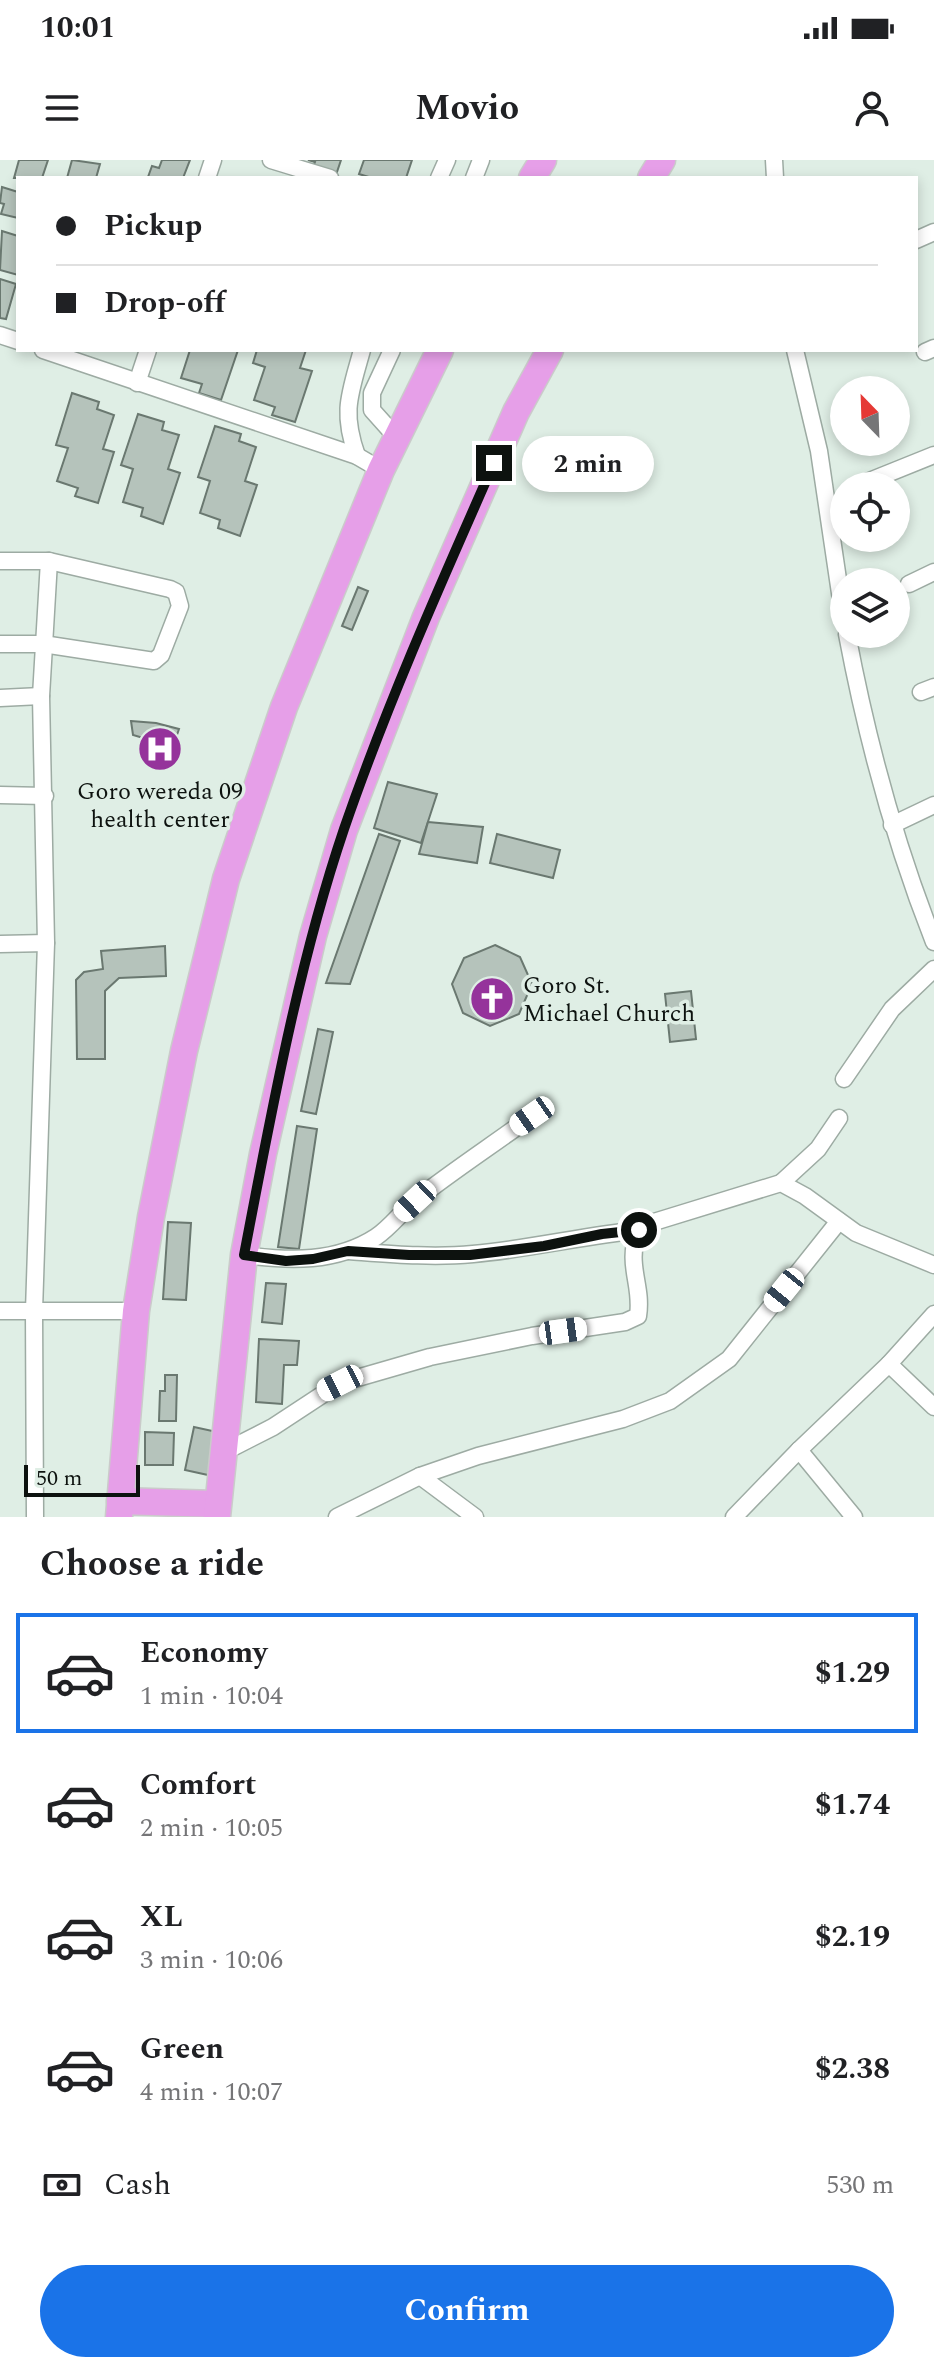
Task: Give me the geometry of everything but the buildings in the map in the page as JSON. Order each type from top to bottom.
[{"type":"highway","points":[[439,352],[381,470],[284,707],[226,879],[184,1051],[151,1217],[136,1311],[120,1509],[216,1511],[244,1255],[263,1154],[309,950],[344,830],[426,617],[516,412],[549,352]]},
{"type":"street","points":[[271,160],[323,176]]},
{"type":"street","points":[[49,352],[357,456],[381,470]]},
{"type":"street","points":[[137,383],[147,352]]},
{"type":"street","points":[[357,456],[348,430],[349,400],[361,352]]},
{"type":"street","points":[[391,352],[372,393],[372,410],[397,438]]},
{"type":"street","points":[[795,352],[827,498],[837,568]]},
{"type":"street","points":[[892,472],[934,455]]},
{"type":"street","points":[[0,561],[49,561],[170,589],[176,592],[180,606],[161,655],[154,661],[43,644],[0,644]]},
{"type":"street","points":[[35,1517],[34,1311],[46,943],[41,696],[49,561]]},
{"type":"street","points":[[910,584],[934,572]]},
{"type":"street","points":[[850,648],[861,708],[892,825],[930,921],[934,942]]},
{"type":"street","points":[[0,698],[41,696]]},
{"type":"street","points":[[0,795],[45,796]]},
{"type":"street","points":[[892,825],[934,805]]},
{"type":"street","points":[[0,944],[46,943]]},
{"type":"street","points":[[844,1079],[860,1060],[892,1009],[934,969]]},
{"type":"street","points":[[244,1255],[286,1261],[348,1251],[376,1236],[415,1201],[532,1116]]},
{"type":"street","points":[[348,1251],[470,1255],[639,1230],[654,1222],[781,1183],[818,1149],[839,1118]]},
{"type":"street","points":[[781,1183],[856,1233],[934,1265]]},
{"type":"street","points":[[337,1517],[420,1476],[478,1456],[623,1419],[670,1401],[729,1359],[839,1221]]},
{"type":"street","points":[[222,1453],[273,1427],[340,1383],[430,1357],[532,1336],[625,1322],[638,1316],[640,1303],[633,1273],[633,1245],[639,1230]]},
{"type":"street","points":[[0,1311],[136,1311]]},
{"type":"street","points":[[734,1517],[889,1364],[934,1314]]},
{"type":"street","points":[[889,1364],[934,1407]]},
{"type":"street","points":[[799,1450],[854,1517]]},
{"type":"street","points":[[420,1476],[475,1517]]},
{"type":"place","name":"Goro wereda 09 health center","points":[[160,749]]},
{"type":"place","name":"Goro St. Michael Church","points":[[492,999]]},
{"type":"route","points":[[494,463],[426,617],[344,830],[313,936],[293,1021],[244,1255],[286,1261],[348,1251],[470,1255],[639,1230]]}]
